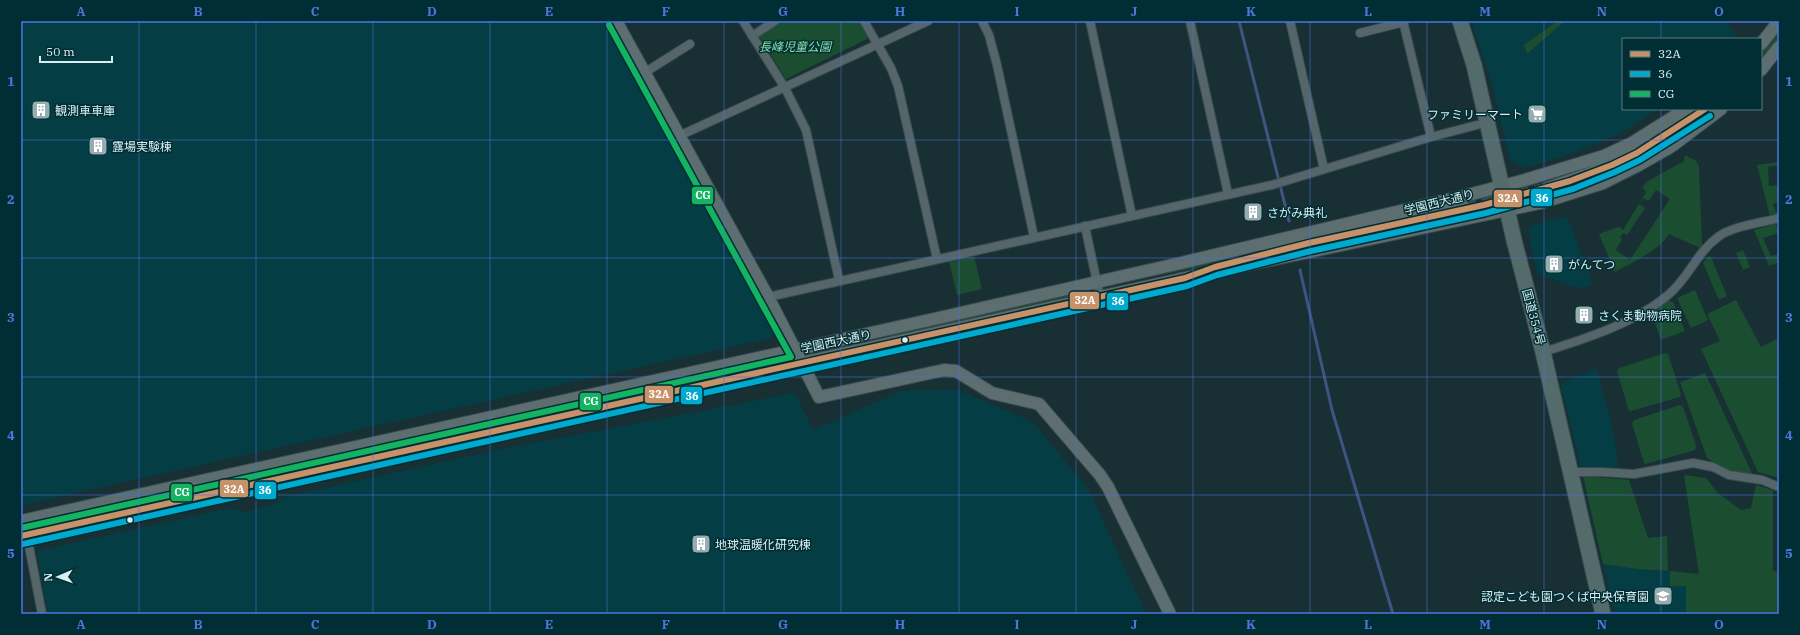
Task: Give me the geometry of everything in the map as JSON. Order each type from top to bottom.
[{"type":"highway","name":"国道354号","points":[[1460,21],[1474,65],[1507,210],[1543,352],[1603,614]]},
{"type":"main road","points":[[616,21],[768,297],[819,397],[944,370],[956,371],[992,393],[1039,404],[1100,474],[1108,487],[1170,614]]},
{"type":"main road","points":[[1762,43],[1779,21]]},
{"type":"main road","points":[[1765,62],[1779,47]]},
{"type":"main road","name":"学園西大通り","points":[[23,521],[1181,263],[1502,186],[1604,156],[1632,143],[1684,110]]},
{"type":"main road","points":[[1548,188],[1586,176],[1636,154],[1665,138],[1704,110]]},
{"type":"main road","name":"学園西大通り","points":[[24,535],[1185,278],[1507,210],[1559,197],[1619,176],[1672,146],[1721,110]]},
{"type":"main road","name":"学園西大通り","points":[[1181,263],[1195,264],[1299,245],[1465,208]]},
{"type":"main road","name":"学園西大通り","points":[[1185,278],[1196,272],[1299,245]]},
{"type":"street","points":[[743,21],[785,88],[806,130],[839,280]]},
{"type":"street","points":[[752,36],[776,21]]},
{"type":"street","points":[[864,21],[891,68],[898,86],[937,259]]},
{"type":"street","points":[[679,136],[928,21]]},
{"type":"street","points":[[982,21],[989,35],[997,65],[1034,237]]},
{"type":"street","points":[[1090,21],[1132,216]]},
{"type":"street","points":[[1190,21],[1228,194]]},
{"type":"street","points":[[1290,21],[1324,169]]},
{"type":"street","points":[[1360,33],[1403,21],[1431,137]]},
{"type":"street","points":[[644,72],[690,44]]},
{"type":"street","points":[[768,297],[1272,185],[1431,137],[1477,126]]},
{"type":"street","points":[[1543,352],[1616,326],[1643,312],[1678,288],[1709,245],[1719,236],[1733,230],[1779,218]]},
{"type":"street","points":[[1085,226],[1100,297]]},
{"type":"street","points":[[1570,472],[1634,474],[1693,463],[1713,467],[1729,475],[1762,480],[1779,487]]},
{"type":"street","points":[[23,521],[24,535],[42,614]]},
{"type":"shaded area","points":[[21,21],[604,21],[776,329],[771,338],[21,505]]},
{"type":"shaded area","points":[[1471,21],[1557,21],[1524,45],[1528,54],[1565,21],[1726,21],[1737,38],[1622,38],[1622,110],[1656,110],[1621,133],[1571,154],[1524,168],[1510,160],[1492,84]]},
{"type":"shaded area","points":[[1567,216],[1593,285],[1584,288],[1570,286],[1537,273],[1528,231],[1532,225]]},
{"type":"shaded area","points":[[1596,368],[1610,417],[1616,448],[1618,470],[1581,469],[1561,384]]},
{"type":"shaded area","points":[[956,389],[1033,422],[1089,490],[1146,614],[48,614],[37,551],[230,508],[246,512],[275,504],[283,497],[501,449],[795,393],[813,430],[901,391]]},
{"type":"shaded area","name":"認定こども園つくば中央保育園","points":[[1603,564],[1699,575],[1716,614],[1615,614]]},
{"type":"green space","name":"長峰児童公園","points":[[783,21],[858,21],[869,38],[786,79],[759,36]]},
{"type":"green space","points":[[1557,21],[1565,21],[1527,54],[1524,45]]},
{"type":"green space","points":[[1779,30],[1779,39],[1762,57],[1762,52]]},
{"type":"green space","points":[[1685,155],[1696,161],[1699,166],[1702,245],[1700,248],[1669,234],[1665,240],[1652,251],[1615,272],[1599,234],[1619,227],[1623,230],[1646,192],[1642,187],[1648,181],[1684,161]],"holes":[[[1656,190],[1670,199],[1630,260],[1616,250],[1622,239],[1620,237],[1623,233],[1627,235],[1645,208],[1639,204],[1643,198],[1649,201]]]},
{"type":"green space","points":[[1779,162],[1779,165],[1768,167],[1769,186],[1779,185],[1779,202],[1773,204],[1776,212],[1779,212],[1779,214],[1770,216],[1757,165]]},
{"type":"green space","points":[[1776,224],[1779,233],[1763,238],[1771,256],[1779,254],[1779,262],[1769,266],[1754,230]]},
{"type":"green space","points":[[1743,250],[1750,267],[1743,270],[1736,253]]},
{"type":"green space","points":[[1253,254],[1254,256],[1140,279],[1137,278]]},
{"type":"green space","points":[[974,256],[982,289],[957,295],[949,261]]},
{"type":"green space","points":[[1709,256],[1711,257],[1727,296],[1719,300],[1703,263]]},
{"type":"green space","points":[[1695,290],[1708,320],[1691,328],[1677,298]]},
{"type":"green space","points":[[1079,291],[1079,296],[901,335],[866,339]]},
{"type":"green space","points":[[1736,300],[1761,347],[1779,338],[1779,478],[1758,472],[1701,349],[1720,341],[1707,314]]},
{"type":"green space","points":[[1668,301],[1673,302],[1685,331],[1661,340],[1651,312]]},
{"type":"green space","points":[[1665,353],[1668,354],[1681,394],[1680,397],[1629,411],[1617,371],[1619,368]]},
{"type":"green space","points":[[1705,373],[1752,473],[1751,475],[1726,469],[1707,458],[1680,382]]},
{"type":"green space","points":[[1680,405],[1683,407],[1696,446],[1695,450],[1646,464],[1644,463],[1632,423],[1634,420]]},
{"type":"green space","points":[[1684,475],[1706,478],[1718,493],[1741,510],[1751,508],[1756,485],[1773,490],[1773,571],[1779,572],[1779,614],[1686,614],[1686,586],[1670,586],[1670,571],[1699,574]]},
{"type":"green space","points":[[1583,476],[1629,480],[1648,538],[1667,536],[1668,571],[1637,569],[1603,564]]},
{"type":"waterway","points":[[1239,21],[1289,221]]},
{"type":"waterway","points":[[1300,270],[1332,410],[1393,614]]},
{"type":"tunnel","points":[[1465,208],[1548,188]]},
{"type":"transit line","name":"CG","points":[[21,528],[791,357],[609,25]]},
{"type":"transit line","name":"32A","points":[[21,536],[1185,278],[1215,267],[1309,243],[1484,205],[1570,181],[1612,165],[1637,153],[1703,110]]},
{"type":"transit line","name":"36","points":[[23,544],[1187,286],[1217,275],[1311,251],[1486,213],[1573,189],[1615,172],[1640,160],[1710,116]]},
{"type":"place","name":"観測車車庫","points":[[41,110]]},
{"type":"place","name":"ファミリーマート","points":[[1537,114]]},
{"type":"place","name":"露場実験棟","points":[[98,146]]},
{"type":"place","name":"さがみ典礼","points":[[1253,212]]},
{"type":"place","name":"がんてつ","points":[[1554,264]]},
{"type":"place","name":"さくま動物病院","points":[[1584,315]]},
{"type":"place","name":"地球温暖化研究棟","points":[[701,544]]},
{"type":"place","name":"認定こども園つくば中央保育園","points":[[1663,596]]}]
